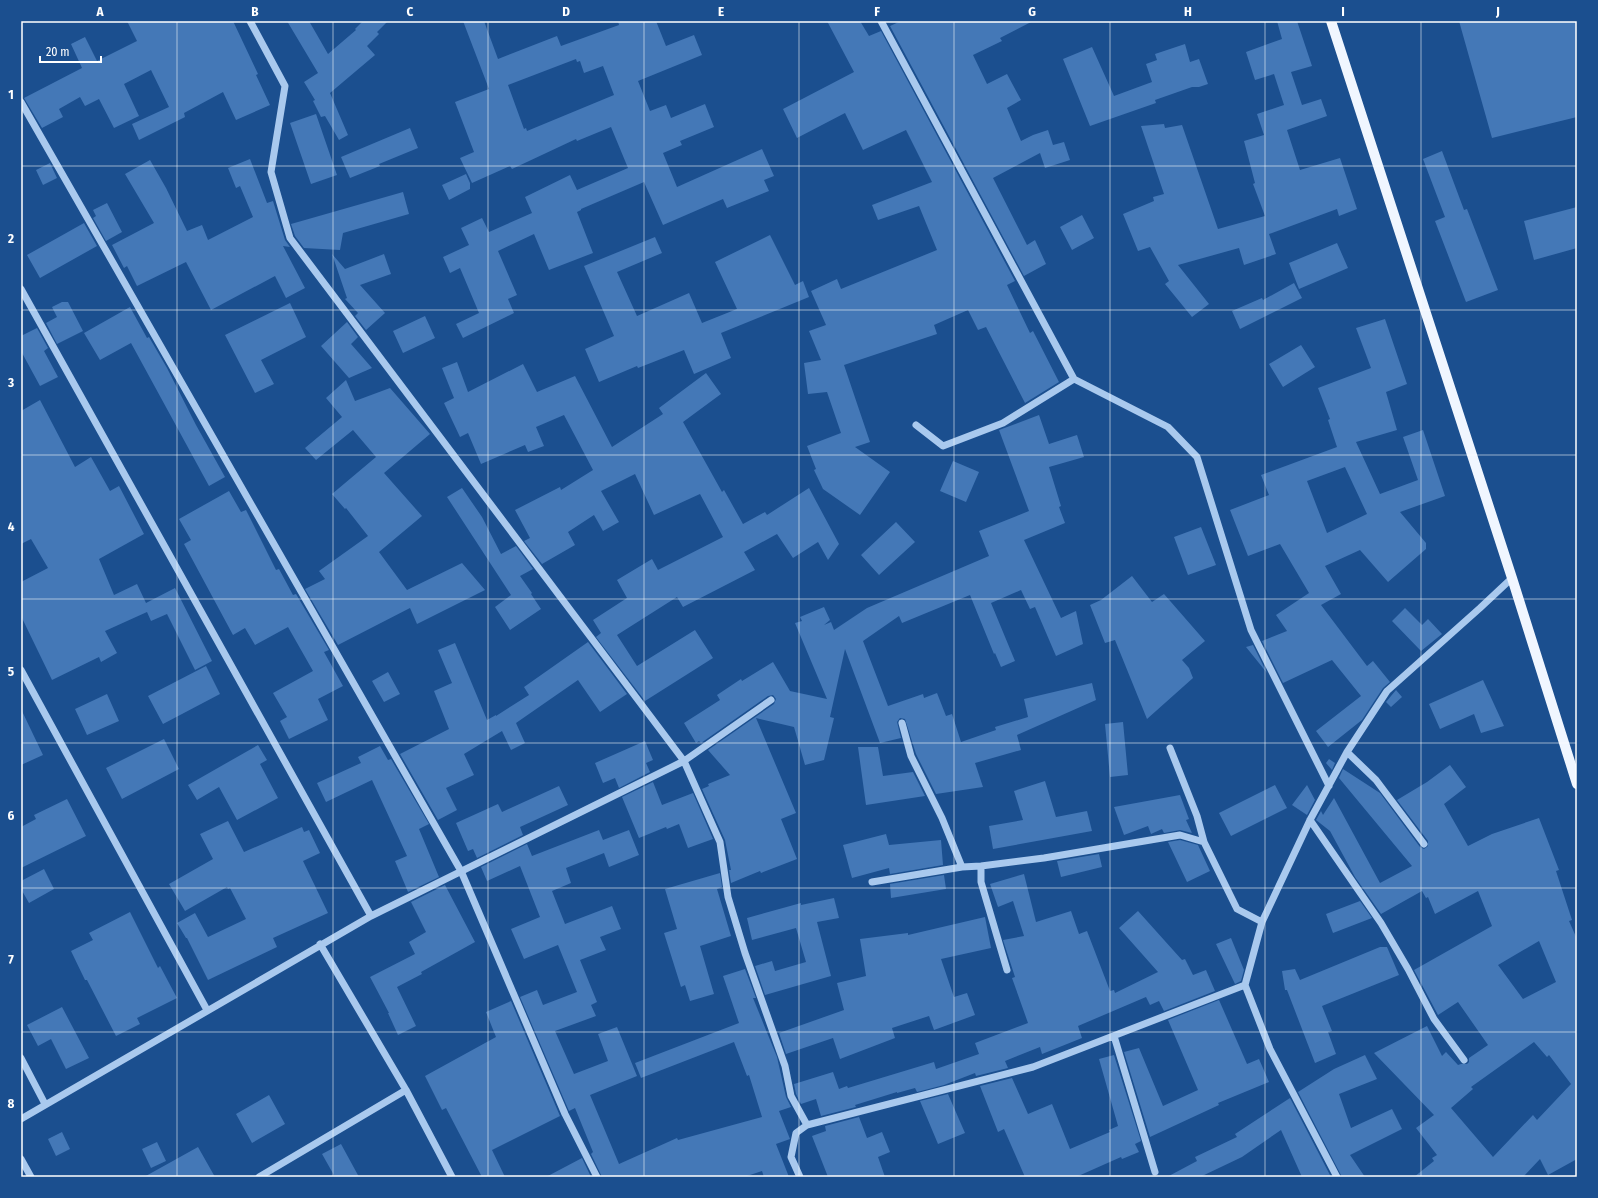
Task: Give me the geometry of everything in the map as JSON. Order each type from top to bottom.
[{"type":"main road","points":[[1331,21],[1512,578],[1577,784]]},
{"type":"street","points":[[250,21],[285,86],[271,172],[290,238],[684,761],[720,842],[728,897],[743,946],[785,1066],[791,1096],[807,1125]]},
{"type":"street","points":[[880,21],[1074,379],[1168,427],[1197,458],[1251,630],[1329,786]]},
{"type":"street","points":[[21,102],[460,871],[565,1114],[597,1177]]},
{"type":"street","points":[[21,290],[371,916]]},
{"type":"street","points":[[916,425],[943,446],[1003,423],[1074,379]]},
{"type":"street","points":[[1336,1177],[1270,1049],[1245,985],[1262,922],[1310,820],[1347,752],[1387,691],[1512,578]]},
{"type":"street","points":[[21,670],[207,1010]]},
{"type":"street","points":[[21,1119],[320,944],[371,916],[684,761],[771,700]]},
{"type":"street","points":[[902,723],[910,756],[942,818],[962,867]]},
{"type":"street","points":[[1170,748],[1197,816],[1204,842],[1237,909],[1262,922]]},
{"type":"street","points":[[1347,752],[1376,780],[1424,844]]},
{"type":"street","points":[[1310,820],[1381,923],[1408,969],[1434,1019],[1464,1060]]},
{"type":"street","points":[[872,882],[962,867],[981,866],[1180,835],[1204,842]]},
{"type":"street","points":[[981,866],[981,882],[1007,970]]},
{"type":"street","points":[[320,944],[406,1090],[452,1177]]},
{"type":"street","points":[[800,1177],[791,1156],[796,1133],[807,1125],[1033,1067],[1245,985]]},
{"type":"street","points":[[1114,1036],[1156,1172]]},
{"type":"street","points":[[21,1058],[45,1104]]},
{"type":"street","points":[[258,1177],[406,1090]]},
{"type":"street","points":[[21,1159],[31,1177]]},
{"type":"building","points":[[127,21],[233,21],[258,74],[256,75],[270,105],[236,120],[223,92],[184,113],[185,117],[139,140],[132,124],[169,107],[151,70],[124,84],[139,116],[114,128],[99,99],[85,106],[80,97],[59,109],[63,117],[42,128],[24,98],[82,68],[71,44],[85,37],[97,61],[137,41]]},
{"type":"building","points":[[287,21],[309,21],[328,54],[356,30],[355,29],[363,21],[388,21],[377,32],[379,34],[367,46],[375,55],[330,93],[348,135],[339,140],[325,116],[321,117],[313,101],[315,100],[304,82],[318,73]]},
{"type":"building","points":[[463,21],[484,21],[498,59],[557,36],[561,46],[619,25],[618,21],[656,21],[666,46],[694,35],[702,55],[638,81],[650,111],[666,105],[671,118],[705,104],[714,127],[680,141],[682,145],[663,153],[677,187],[762,149],[774,176],[764,180],[769,191],[727,208],[723,199],[663,225],[644,182],[581,209],[577,212],[593,253],[549,270],[534,234],[498,251],[517,295],[508,299],[514,313],[463,338],[456,324],[479,313],[460,268],[450,273],[443,257],[469,245],[461,228],[482,218],[489,232],[532,213],[525,197],[570,175],[577,190],[628,168],[611,127],[577,141],[576,139],[512,169],[510,166],[472,183],[460,158],[474,152],[455,102],[489,89]],"holes":[[[576,59],[577,62],[580,61],[584,73],[603,66],[614,95],[527,131],[526,128],[524,129],[508,85]]]},
{"type":"building","points":[[827,21],[860,21],[869,36],[881,31],[1015,281],[1007,285],[1030,333],[1033,331],[1059,382],[1025,403],[986,327],[978,330],[968,310],[934,325],[937,334],[844,365],[870,442],[855,447],[890,472],[860,515],[823,489],[814,470],[816,469],[807,446],[841,433],[827,392],[808,394],[804,363],[821,360],[809,331],[826,325],[811,291],[837,279],[841,289],[937,250],[919,206],[878,220],[872,205],[932,182],[906,130],[863,150],[845,113],[797,138],[783,109],[854,72]]},
{"type":"building","points":[[901,21],[1033,21],[1000,38],[1002,41],[973,55],[987,84],[1007,74],[1021,100],[1007,108],[1021,141],[1048,130],[1053,145],[1064,142],[1070,160],[1045,168],[1040,153],[993,178],[1027,245],[1035,240],[1046,264],[1024,276],[890,26]]},
{"type":"building","points":[[1277,21],[1297,21],[1312,66],[1291,72],[1302,105],[1321,99],[1327,116],[1287,130],[1300,170],[1340,158],[1357,209],[1339,216],[1337,209],[1269,234],[1276,254],[1244,265],[1239,248],[1178,265],[1209,304],[1192,317],[1165,284],[1169,281],[1150,247],[1138,251],[1123,214],[1154,201],[1153,197],[1164,194],[1141,126],[1164,124],[1165,128],[1182,125],[1218,229],[1265,216],[1253,184],[1255,183],[1244,141],[1264,135],[1257,114],[1284,105],[1274,74],[1255,80],[1246,52],[1282,39]]},
{"type":"building","points":[[1459,21],[1577,21],[1577,117],[1492,138]]},
{"type":"building","points":[[1185,44],[1190,62],[1199,59],[1208,84],[1199,87],[1192,87],[1155,100],[1156,103],[1090,126],[1063,59],[1092,47],[1114,96],[1152,82],[1146,64],[1157,60],[1155,54]]},
{"type":"building","points":[[316,114],[337,175],[311,184],[290,123]]},
{"type":"building","points":[[410,128],[418,148],[350,178],[341,157]]},
{"type":"building","points":[[1442,151],[1464,210],[1467,209],[1498,290],[1466,302],[1435,221],[1445,217],[1423,159]]},
{"type":"building","points":[[250,159],[267,203],[273,201],[285,240],[290,247],[283,246],[305,288],[286,298],[275,276],[211,310],[186,262],[137,286],[127,266],[124,268],[112,245],[154,223],[125,174],[150,160],[166,188],[187,231],[202,225],[208,240],[253,217],[240,186],[236,188],[228,168]]},
{"type":"building","points":[[50,163],[57,178],[43,185],[36,170]]},
{"type":"building","points":[[466,174],[470,183],[470,189],[449,200],[442,185]]},
{"type":"building","points":[[403,192],[409,214],[343,233],[340,250],[304,248],[295,236],[291,224]]},
{"type":"building","points":[[107,203],[122,232],[106,241],[93,218],[96,216],[93,210]]},
{"type":"building","points":[[1577,207],[1577,248],[1534,260],[1524,221]]},
{"type":"building","points":[[1082,215],[1094,238],[1072,250],[1060,227]]},
{"type":"building","points":[[84,223],[97,246],[40,278],[27,255]]},
{"type":"building","points":[[770,235],[795,285],[803,281],[809,297],[721,333],[731,358],[694,374],[684,350],[638,368],[637,366],[599,382],[585,349],[614,336],[584,266],[655,237],[662,253],[617,272],[637,316],[689,293],[702,323],[737,309],[715,262]]},
{"type":"building","points":[[1337,243],[1348,268],[1299,289],[1289,263]]},
{"type":"building","points":[[332,254],[345,269],[384,254],[391,274],[360,285],[385,313],[366,330],[355,316],[358,313],[345,299],[347,298]]},
{"type":"building","points":[[1294,283],[1302,298],[1240,329],[1232,311],[1262,298],[1263,300]]},
{"type":"building","points":[[62,302],[68,302],[83,331],[57,344],[46,323],[57,317],[52,307]]},
{"type":"building","points":[[290,303],[306,337],[261,360],[274,384],[255,393],[225,335]]},
{"type":"building","points":[[130,307],[147,338],[149,337],[167,368],[225,477],[209,486],[131,343],[100,360],[84,333]]},
{"type":"building","points":[[425,316],[435,338],[403,353],[393,331]]},
{"type":"building","points":[[1385,319],[1407,384],[1386,392],[1397,430],[1356,442],[1380,494],[1418,480],[1403,437],[1423,430],[1445,496],[1400,512],[1426,543],[1426,549],[1388,582],[1360,550],[1325,566],[1341,594],[1321,605],[1367,666],[1373,661],[1390,682],[1383,688],[1362,720],[1328,747],[1316,731],[1361,696],[1332,660],[1283,683],[1262,641],[1287,631],[1276,615],[1309,593],[1280,544],[1248,556],[1230,510],[1269,495],[1261,475],[1337,447],[1328,420],[1330,419],[1318,388],[1371,368],[1356,328]],"holes":[[[1345,467],[1367,514],[1327,533],[1307,481]]]},
{"type":"building","points":[[347,322],[358,337],[351,344],[372,368],[349,378],[321,346]]},
{"type":"building","points":[[37,328],[48,348],[44,351],[58,377],[40,386],[21,351],[21,336]]},
{"type":"building","points":[[1301,345],[1315,367],[1283,387],[1269,364]]},
{"type":"building","points":[[457,362],[468,392],[523,364],[537,392],[575,376],[612,447],[663,414],[659,408],[706,373],[721,394],[683,422],[722,492],[724,490],[743,524],[765,512],[767,515],[809,488],[839,544],[828,560],[818,542],[793,558],[777,534],[744,552],[755,570],[683,607],[677,597],[617,635],[637,666],[695,630],[713,658],[645,701],[596,637],[601,633],[593,620],[627,598],[617,580],[652,559],[658,570],[723,537],[700,494],[654,515],[635,474],[601,491],[619,522],[603,531],[594,515],[568,532],[575,545],[542,564],[524,541],[530,538],[515,510],[560,487],[561,490],[593,470],[564,415],[536,427],[544,446],[528,452],[525,445],[481,464],[468,433],[460,437],[444,403],[454,398],[442,368]]},
{"type":"building","points":[[346,380],[355,401],[390,388],[430,434],[384,473],[422,516],[379,552],[407,590],[462,563],[485,590],[417,624],[410,608],[338,645],[305,589],[325,579],[319,571],[368,536],[346,508],[345,509],[332,494],[376,457],[353,430],[316,460],[305,448],[342,417],[326,398]]},
{"type":"building","points":[[40,400],[75,467],[91,457],[110,491],[119,486],[144,534],[99,559],[114,595],[137,584],[146,603],[175,588],[212,661],[195,670],[167,614],[151,621],[147,612],[105,631],[117,653],[101,662],[99,657],[52,680],[21,616],[21,582],[48,568],[31,539],[21,544],[21,411]]},
{"type":"building","points":[[1039,415],[1049,444],[1077,435],[1084,457],[1049,467],[1061,506],[1059,507],[1065,523],[1024,540],[1061,618],[1076,611],[1083,644],[1056,656],[1035,607],[1030,609],[1021,590],[991,603],[1015,661],[1001,667],[995,653],[994,654],[970,595],[902,623],[899,616],[863,641],[888,706],[923,694],[924,698],[937,693],[946,716],[952,714],[961,742],[996,730],[995,727],[1028,717],[1024,699],[1092,683],[1096,700],[1017,735],[1021,750],[975,763],[983,787],[936,794],[916,754],[905,719],[900,718],[897,722],[901,738],[880,743],[845,649],[830,717],[834,718],[824,760],[805,765],[794,727],[756,718],[796,813],[781,819],[797,859],[761,873],[760,871],[731,883],[729,870],[731,870],[725,840],[702,789],[709,786],[708,784],[730,775],[708,750],[774,704],[776,699],[773,695],[768,696],[701,743],[699,741],[696,743],[684,723],[720,700],[717,695],[741,679],[742,681],[773,662],[790,691],[827,699],[795,623],[802,621],[800,617],[824,607],[830,620],[824,625],[831,622],[834,630],[867,608],[989,556],[979,531],[1029,511],[999,430]]},
{"type":"building","points":[[953,461],[979,472],[966,502],[940,491]]},
{"type":"building","points":[[462,488],[482,517],[501,554],[516,546],[533,569],[520,576],[541,609],[510,630],[495,607],[511,595],[447,497]]},
{"type":"building","points":[[229,491],[241,512],[246,510],[276,570],[279,569],[293,595],[296,594],[329,650],[324,652],[343,686],[318,699],[328,720],[289,739],[280,721],[287,717],[273,693],[313,671],[288,627],[255,645],[245,628],[233,635],[184,544],[191,540],[179,519]]},
{"type":"building","points":[[896,522],[915,542],[879,575],[861,555]]},
{"type":"building","points":[[1201,527],[1216,565],[1188,575],[1174,537]]},
{"type":"building","points":[[1132,576],[1152,602],[1164,594],[1205,641],[1182,660],[1189,668],[1193,678],[1147,719],[1115,640],[1105,643],[1090,605],[1101,600]]},
{"type":"building","points":[[1405,608],[1422,625],[1428,619],[1442,634],[1421,651],[1392,621]]},
{"type":"building","points":[[588,642],[627,694],[600,712],[578,680],[516,723],[525,743],[511,750],[502,731],[464,754],[474,775],[446,788],[457,810],[438,820],[400,754],[449,729],[434,691],[452,683],[438,650],[455,643],[487,720],[529,695],[524,687]]},
{"type":"building","points":[[1253,645],[1267,673],[1246,647]]},
{"type":"building","points":[[206,666],[220,694],[163,724],[148,696]]},
{"type":"building","points":[[388,672],[400,694],[384,702],[372,681]]},
{"type":"building","points":[[1483,680],[1504,726],[1481,733],[1474,714],[1440,729],[1429,704]]},
{"type":"building","points":[[1396,690],[1402,697],[1391,707],[1386,702]]},
{"type":"building","points":[[107,694],[119,721],[87,735],[75,709]]},
{"type":"building","points":[[21,709],[43,755],[21,765]]},
{"type":"building","points":[[1123,722],[1128,775],[1110,777],[1105,724]]},
{"type":"building","points":[[164,739],[179,769],[122,799],[106,768]]},
{"type":"building","points":[[645,741],[653,760],[646,763],[650,772],[619,788],[615,778],[603,783],[595,763]]},
{"type":"building","points":[[258,745],[267,760],[260,764],[278,798],[237,820],[219,787],[197,800],[188,785]]},
{"type":"building","points":[[380,746],[388,760],[391,759],[429,824],[419,829],[439,877],[408,892],[395,861],[407,856],[372,780],[326,802],[317,783],[361,763],[358,757]]},
{"type":"building","points":[[858,747],[878,747],[883,776],[913,772],[925,796],[866,805]]},
{"type":"building","points":[[1329,759],[1335,763],[1332,770],[1326,763]]},
{"type":"building","points":[[1450,765],[1466,787],[1444,804],[1468,846],[1492,834],[1539,818],[1559,870],[1556,871],[1572,920],[1569,921],[1577,939],[1577,1159],[1548,1175],[1540,1159],[1523,1177],[1414,1177],[1434,1161],[1432,1158],[1437,1155],[1416,1128],[1434,1115],[1374,1053],[1427,1026],[1442,1056],[1446,1052],[1458,1065],[1467,1064],[1469,1062],[1469,1058],[1488,1045],[1458,1002],[1438,1015],[1414,970],[1492,926],[1478,891],[1435,914],[1428,897],[1426,898],[1422,891],[1381,914],[1355,877],[1330,831],[1316,820],[1321,811],[1323,815],[1334,798],[1380,883],[1412,866],[1339,778],[1343,769],[1380,793],[1420,847],[1424,849],[1428,846],[1428,841],[1397,800],[1427,782]],"holes":[[[1539,941],[1556,982],[1523,999],[1498,965]],[[1534,1042],[1547,1057],[1549,1055],[1571,1084],[1537,1120],[1533,1115],[1493,1157],[1451,1108],[1473,1089],[1471,1087]]]},
{"type":"building","points":[[1045,781],[1056,817],[1087,811],[1092,831],[993,849],[989,826],[1023,820],[1014,791]]},
{"type":"building","points":[[653,782],[662,805],[693,793],[713,839],[688,848],[679,824],[667,829],[666,827],[639,838],[622,797]]},
{"type":"building","points":[[1275,785],[1287,808],[1231,836],[1219,813]]},
{"type":"building","points":[[1307,785],[1315,800],[1307,815],[1292,805]]},
{"type":"building","points":[[559,786],[568,805],[520,827],[523,835],[477,858],[473,849],[468,851],[456,823],[498,804],[502,812]]},
{"type":"building","points":[[1180,795],[1189,819],[1186,820],[1192,833],[1180,830],[1164,833],[1162,829],[1151,834],[1148,826],[1124,835],[1114,807]]},
{"type":"building","points":[[67,799],[86,836],[21,868],[21,827],[36,819],[34,815]]},
{"type":"building","points":[[228,821],[244,852],[302,827],[304,832],[309,830],[320,853],[303,861],[328,913],[273,938],[277,947],[208,980],[187,938],[177,923],[195,913],[208,937],[246,919],[230,888],[228,889],[227,887],[185,911],[169,884],[213,859],[200,834]]},
{"type":"building","points":[[599,830],[603,840],[629,830],[639,855],[609,867],[604,853],[566,868],[571,883],[552,891],[565,924],[612,906],[621,929],[600,937],[606,950],[580,960],[597,1002],[591,1005],[596,1016],[555,1031],[574,1074],[608,1061],[598,1034],[617,1027],[637,1076],[590,1095],[619,1164],[677,1138],[678,1140],[762,1117],[749,1075],[747,1076],[734,1042],[641,1078],[635,1063],[739,1023],[723,976],[745,969],[756,998],[753,998],[777,1057],[786,1097],[791,1107],[779,1111],[790,1139],[776,1144],[789,1177],[764,1177],[762,1171],[744,1177],[602,1177],[591,1154],[593,1152],[575,1108],[569,1111],[520,997],[537,990],[543,1005],[577,992],[558,945],[524,959],[511,929],[540,917],[520,866],[487,881],[481,867],[527,844],[532,856]]},
{"type":"building","points":[[886,834],[889,845],[941,840],[943,865],[890,874],[889,868],[852,878],[843,845]]},
{"type":"building","points":[[1180,840],[1198,845],[1210,871],[1187,882],[1168,842]]},
{"type":"building","points":[[1099,854],[1102,867],[1061,877],[1057,861]]},
{"type":"building","points":[[44,869],[54,889],[29,903],[21,889],[21,881]]},
{"type":"building","points":[[720,873],[722,887],[717,889],[731,936],[700,946],[714,994],[690,1001],[685,985],[681,987],[664,933],[677,929],[665,889]]},
{"type":"building","points":[[1024,874],[1036,922],[1071,911],[1079,934],[1087,931],[1110,991],[1114,990],[1115,993],[1158,972],[1119,928],[1138,911],[1182,960],[1185,959],[1193,975],[1206,970],[1215,991],[1164,1011],[1159,1001],[1150,1005],[1146,997],[1078,1026],[1082,1038],[1042,1054],[1040,1047],[1005,1061],[1008,1068],[976,1076],[975,1073],[944,1085],[917,1092],[915,1088],[897,1092],[855,1105],[856,1107],[821,1116],[816,1099],[801,1104],[796,1094],[794,1084],[833,1072],[839,1089],[847,1086],[848,1088],[934,1062],[936,1069],[979,1054],[975,1043],[1028,1023],[1012,978],[1015,977],[1003,940],[1024,936],[1013,901],[998,907],[990,884]]},
{"type":"building","points":[[944,875],[946,889],[891,898],[890,884]]},
{"type":"building","points":[[445,885],[475,942],[421,972],[422,974],[397,987],[416,1026],[398,1035],[389,1013],[370,977],[415,954],[409,942],[426,932],[411,902]]},
{"type":"building","points":[[834,898],[839,918],[817,922],[831,976],[765,995],[755,966],[772,961],[775,971],[806,962],[796,928],[752,940],[747,918],[801,903],[801,905]]},
{"type":"building","points":[[1360,901],[1372,918],[1333,933],[1326,914]]},
{"type":"building","points":[[130,912],[158,968],[160,966],[177,998],[137,1018],[140,1024],[116,1036],[71,951],[93,940],[89,933]]},
{"type":"building","points":[[985,917],[991,948],[941,959],[954,997],[967,993],[975,1015],[934,1030],[929,1016],[892,1028],[895,1038],[840,1059],[833,1038],[786,1054],[779,1033],[844,1010],[837,983],[866,976],[860,939],[908,933],[908,935]]},
{"type":"building","points":[[1231,938],[1244,970],[1241,981],[1235,984],[1216,944]]},
{"type":"building","points":[[1380,947],[1387,947],[1399,975],[1322,1006],[1332,1031],[1328,1032],[1336,1054],[1315,1063],[1287,990],[1285,990],[1282,971],[1295,969],[1300,980]]},
{"type":"building","points":[[1219,1000],[1247,1064],[1259,1059],[1269,1082],[1218,1103],[1219,1105],[1150,1137],[1124,1052],[1139,1048],[1163,1106],[1198,1090],[1168,1020]]},
{"type":"building","points":[[511,1001],[560,1116],[492,1150],[505,1177],[482,1177],[446,1108],[442,1110],[425,1076],[496,1037],[486,1012]]},
{"type":"building","points":[[62,1007],[89,1058],[66,1069],[51,1039],[38,1046],[27,1025]]},
{"type":"building","points":[[1114,1055],[1141,1141],[1135,1144],[1139,1152],[1122,1159],[1121,1157],[1076,1177],[1025,1177],[1004,1129],[998,1132],[980,1086],[1012,1078],[1028,1114],[1052,1104],[1070,1149],[1110,1132],[1109,1130],[1118,1126],[1099,1059]]},
{"type":"building","points":[[1365,1055],[1377,1079],[1339,1094],[1351,1128],[1392,1109],[1402,1129],[1350,1155],[1365,1177],[1342,1177],[1298,1092],[1334,1069]]},
{"type":"building","points":[[948,1094],[965,1133],[938,1144],[920,1101]]},
{"type":"building","points":[[269,1095],[285,1124],[252,1143],[236,1114]]},
{"type":"building","points":[[1290,1098],[1331,1177],[1302,1177],[1281,1130],[1242,1157],[1200,1177],[1167,1177],[1197,1161],[1195,1157],[1237,1137],[1235,1134]]},
{"type":"building","points":[[859,1117],[867,1138],[882,1132],[890,1152],[878,1157],[885,1177],[828,1177],[812,1136],[826,1131],[825,1126]]},
{"type":"building","points":[[62,1132],[70,1149],[56,1156],[48,1139]]},
{"type":"building","points":[[157,1142],[166,1161],[151,1168],[142,1149]]},
{"type":"building","points":[[341,1144],[359,1177],[335,1177],[322,1154]]},
{"type":"building","points":[[198,1147],[215,1177],[144,1177]]},
{"type":"building","points":[[582,1158],[591,1177],[546,1177]]}]
